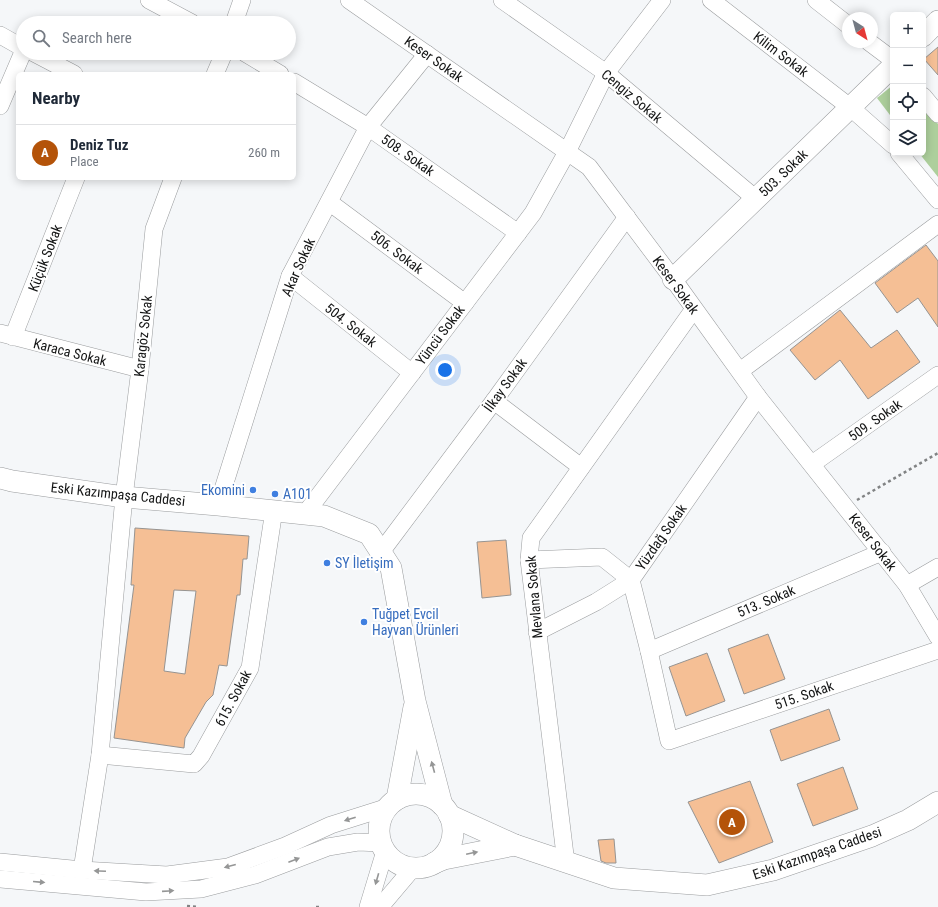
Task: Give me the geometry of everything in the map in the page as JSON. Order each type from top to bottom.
[{"type":"street","points":[[149,0],[179,16]]},
{"type":"street","points":[[236,16],[242,0]]},
{"type":"street","name":"Keser Sokak","points":[[349,0],[589,167],[673,279],[758,397],[846,506],[907,585],[938,637]]},
{"type":"street","name":"Cengiz Sokak","points":[[502,0],[521,6],[606,73],[756,200]]},
{"type":"street","name":"Yüncü Sokak","points":[[305,514],[533,213],[567,152],[606,73],[662,0]]},
{"type":"street","name":"Kilim Sokak","points":[[711,0],[851,108],[890,142]]},
{"type":"street","points":[[816,0],[842,20]]},
{"type":"street","points":[[926,33],[938,21]]},
{"type":"street","points":[[0,35],[16,44]]},
{"type":"street","points":[[878,48],[890,58]]},
{"type":"street","name":"Akar Sokak","points":[[218,505],[290,276],[368,127],[427,54]]},
{"type":"street","points":[[0,106],[20,60]]},
{"type":"street","points":[[47,60],[70,72]]},
{"type":"street","points":[[216,72],[221,60]]},
{"type":"street","points":[[257,60],[277,72]]},
{"type":"street","name":"503. Sokak","points":[[673,279],[890,69]]},
{"type":"street","name":"508. Sokak","points":[[296,83],[368,127],[518,233]]},
{"type":"street","points":[[926,100],[938,114]]},
{"type":"street","points":[[901,156],[938,200]]},
{"type":"street","name":"Küçük Sokak","points":[[7,335],[75,180]]},
{"type":"street","name":"Karagöz Sokak","points":[[124,497],[140,369],[154,229],[172,180]]},
{"type":"street","name":"506. Sokak","points":[[329,202],[464,303]]},
{"type":"street","name":"İlkay Sokak","points":[[381,552],[494,401],[627,217]]},
{"type":"street","points":[[740,371],[938,224]]},
{"type":"street","name":"504. Sokak","points":[[290,276],[412,373]]},
{"type":"street","name":"Mevlana Sokak","points":[[566,863],[528,560],[531,538],[694,309]]},
{"type":"street","name":"Karaca Sokak","points":[[7,335],[140,369]]},
{"type":"street","name":"509. Sokak","points":[[812,464],[938,375]]},
{"type":"street","name":"Yüzdağ Sokak","points":[[670,741],[631,580],[758,397]]},
{"type":"street","points":[[494,401],[581,467]]},
{"type":"street","name":"Eski Kazımpaşa Caddesi","points":[[0,478],[124,497],[274,510],[324,516],[369,534],[391,568],[415,701],[446,810],[515,845],[566,863],[614,878],[707,886],[773,870],[872,836],[908,820],[938,802]]},
{"type":"street","points":[[82,870],[100,755],[124,497]]},
{"type":"street","name":"615. Sokak","points":[[100,755],[194,764],[201,756],[250,668],[274,510]]},
{"type":"street","name":"513. Sokak","points":[[649,651],[882,552]]},
{"type":"street","points":[[528,560],[602,557],[631,580],[596,602],[537,632]]},
{"type":"street","points":[[907,585],[938,567]]},
{"type":"street","name":"515. Sokak","points":[[670,741],[938,650]]},
{"type":"street","name":"Eski Kazımpaşa Caddesi","points":[[392,803],[415,701]]},
{"type":"street","points":[[0,862],[82,870],[168,875],[228,867],[285,846],[331,825],[392,803],[408,794],[421,794],[432,798],[446,810],[452,825],[452,836],[449,847],[443,856],[434,863]]},
{"type":"street","points":[[392,803],[381,818],[379,830],[383,847],[392,859],[402,865],[413,868],[424,867],[444,859],[515,845]]},
{"type":"street","name":"Eski Kazımpaşa Caddesi","points":[[908,820],[938,812]]},
{"type":"street","points":[[0,879],[146,892],[201,889],[255,875],[328,847],[358,842],[383,847]]},
{"type":"street","points":[[368,907],[383,847]]},
{"type":"street","points":[[380,907],[413,868]]},
{"type":"path","points":[[846,506],[938,453]]},
{"type":"green space","points":[[890,87],[890,115],[877,98]]},
{"type":"green space","points":[[926,108],[938,124],[938,177],[921,156],[926,156]]},
{"type":"building","points":[[938,47],[938,75],[926,61],[926,57]]},
{"type":"building","points":[[926,245],[938,261],[938,327],[918,298],[897,313],[875,283]]},
{"type":"building","points":[[840,310],[871,348],[897,330],[920,362],[868,399],[840,360],[815,380],[790,350]]},
{"type":"building","points":[[135,528],[249,536],[247,559],[243,559],[240,595],[237,595],[227,666],[219,665],[213,695],[206,702],[185,738],[184,748],[114,738],[134,585],[131,585]],"holes":[[[174,590],[196,591],[185,674],[164,671]]]},
{"type":"building","points":[[506,540],[511,595],[482,598],[477,542]]},
{"type":"building","points":[[768,634],[785,679],[744,694],[728,649]]},
{"type":"building","points":[[707,653],[725,701],[686,716],[669,667]]},
{"type":"building","points":[[829,709],[840,740],[781,761],[770,730]]},
{"type":"building","points":[[843,767],[858,809],[813,826],[797,784]]},
{"type":"building","points":[[750,781],[773,842],[719,863],[688,802]]},
{"type":"building","points":[[614,839],[616,863],[606,863],[601,861],[598,840]]},
{"type":"place","name":"Ekomini","points":[[253,490]]},
{"type":"place","name":"A101","points":[[275,494]]},
{"type":"place","name":"SY İletişim","points":[[327,563]]},
{"type":"place","name":"Tuğpet Evcil Hayvan Ürünleri","points":[[364,622]]},
{"type":"place","name":"Deniz Tuz","points":[[732,822]]}]
